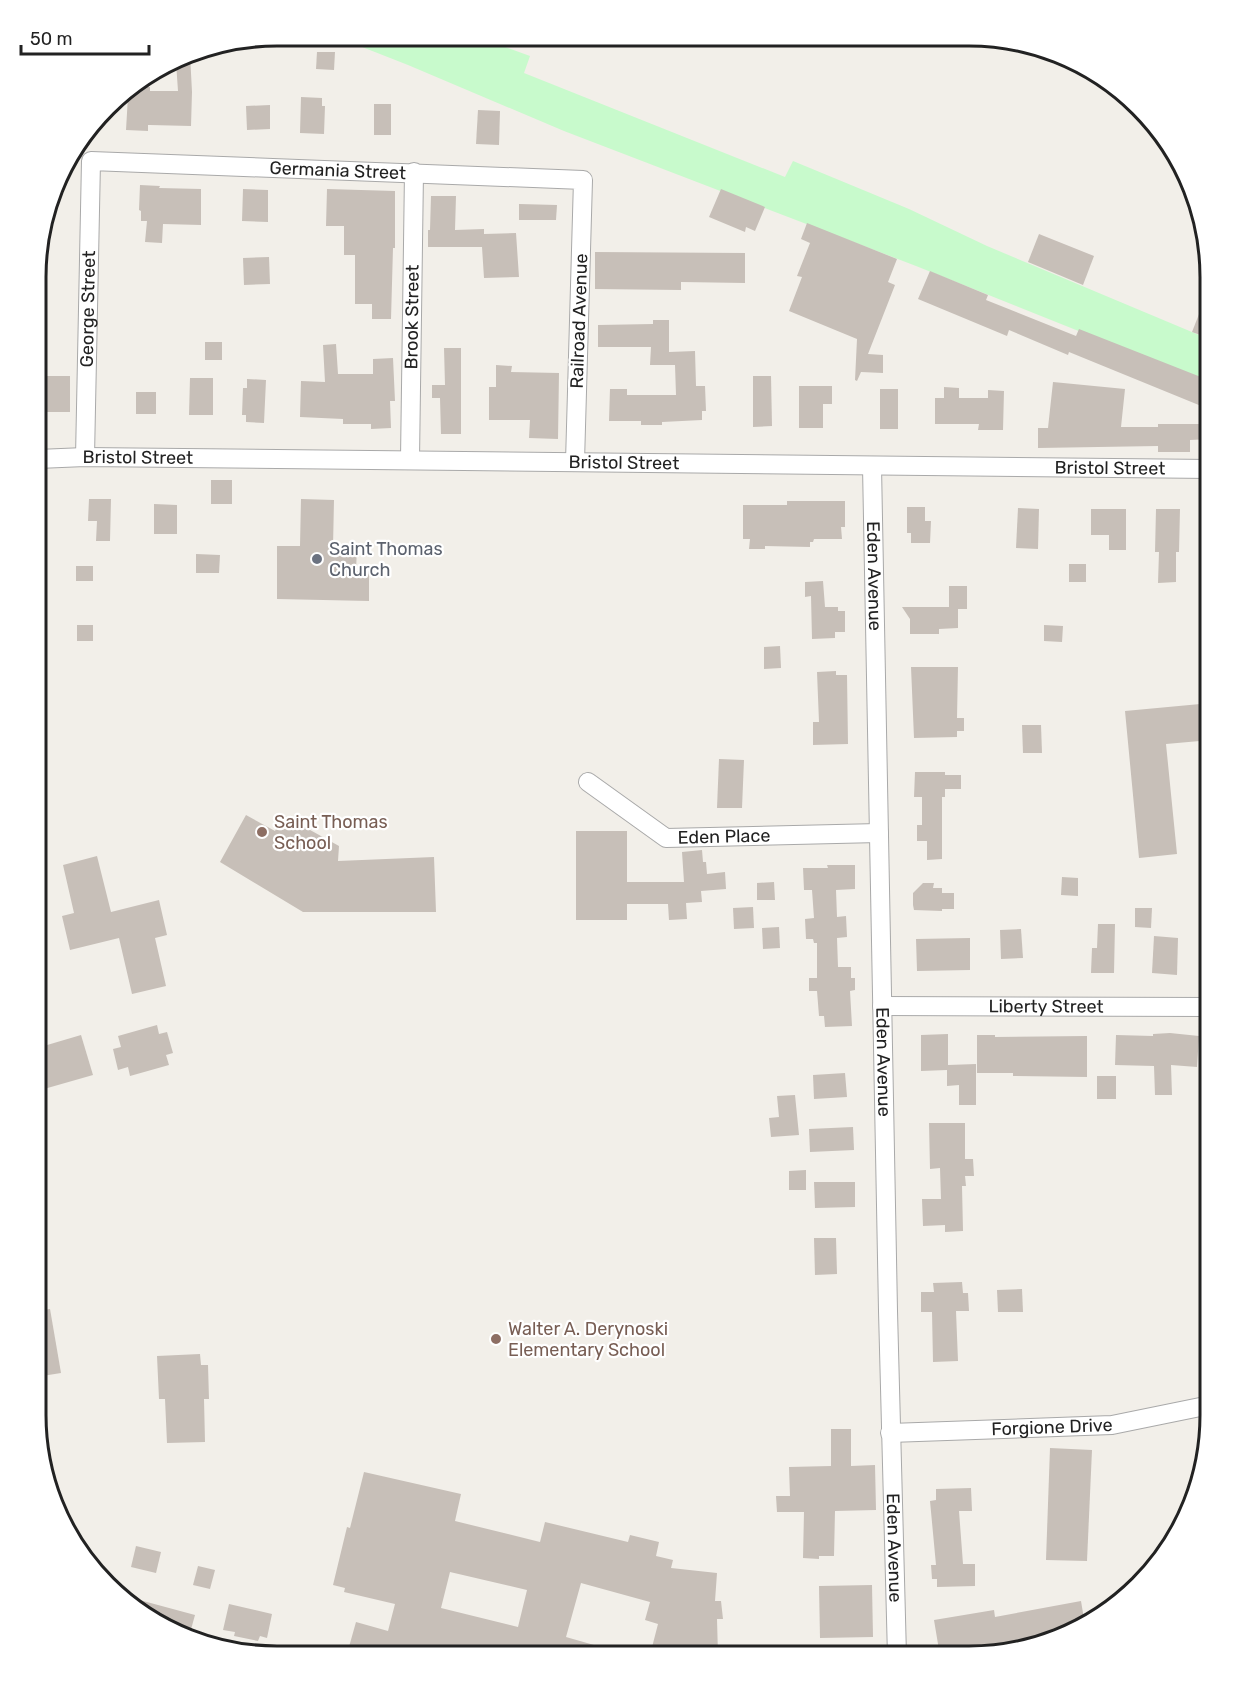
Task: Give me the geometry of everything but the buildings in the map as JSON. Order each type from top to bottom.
[{"type":"street","name":"Germania Street","points":[[91,161],[584,180]]},
{"type":"street","name":"George Street","points":[[85,457],[91,161]]},
{"type":"street","name":"Brook Street","points":[[410,459],[414,172]]},
{"type":"street","name":"Railroad Avenue","points":[[575,462],[584,180]]},
{"type":"street","name":"Bristol Street","points":[[46,459],[410,459],[1200,469]]},
{"type":"street","name":"Eden Avenue","points":[[872,466],[890,1433],[897,1646]]},
{"type":"street","name":"Eden Place","points":[[588,782],[666,838],[879,833]]},
{"type":"street","name":"Liberty Street","points":[[882,1006],[1200,1007]]},
{"type":"street","name":"Forgione Drive","points":[[890,1433],[1112,1425],[1200,1407]]},
{"type":"green space","points":[[360,46],[502,46],[530,56],[524,73],[785,177],[793,161],[1200,335],[1200,380],[916,266],[564,131]]},
{"type":"place","name":"Saint Thomas Church","points":[[317,559]]},
{"type":"place","name":"Saint Thomas School","points":[[262,832]]},
{"type":"place","name":"Walter A. Derynoski Elementary School","points":[[496,1339]]}]
